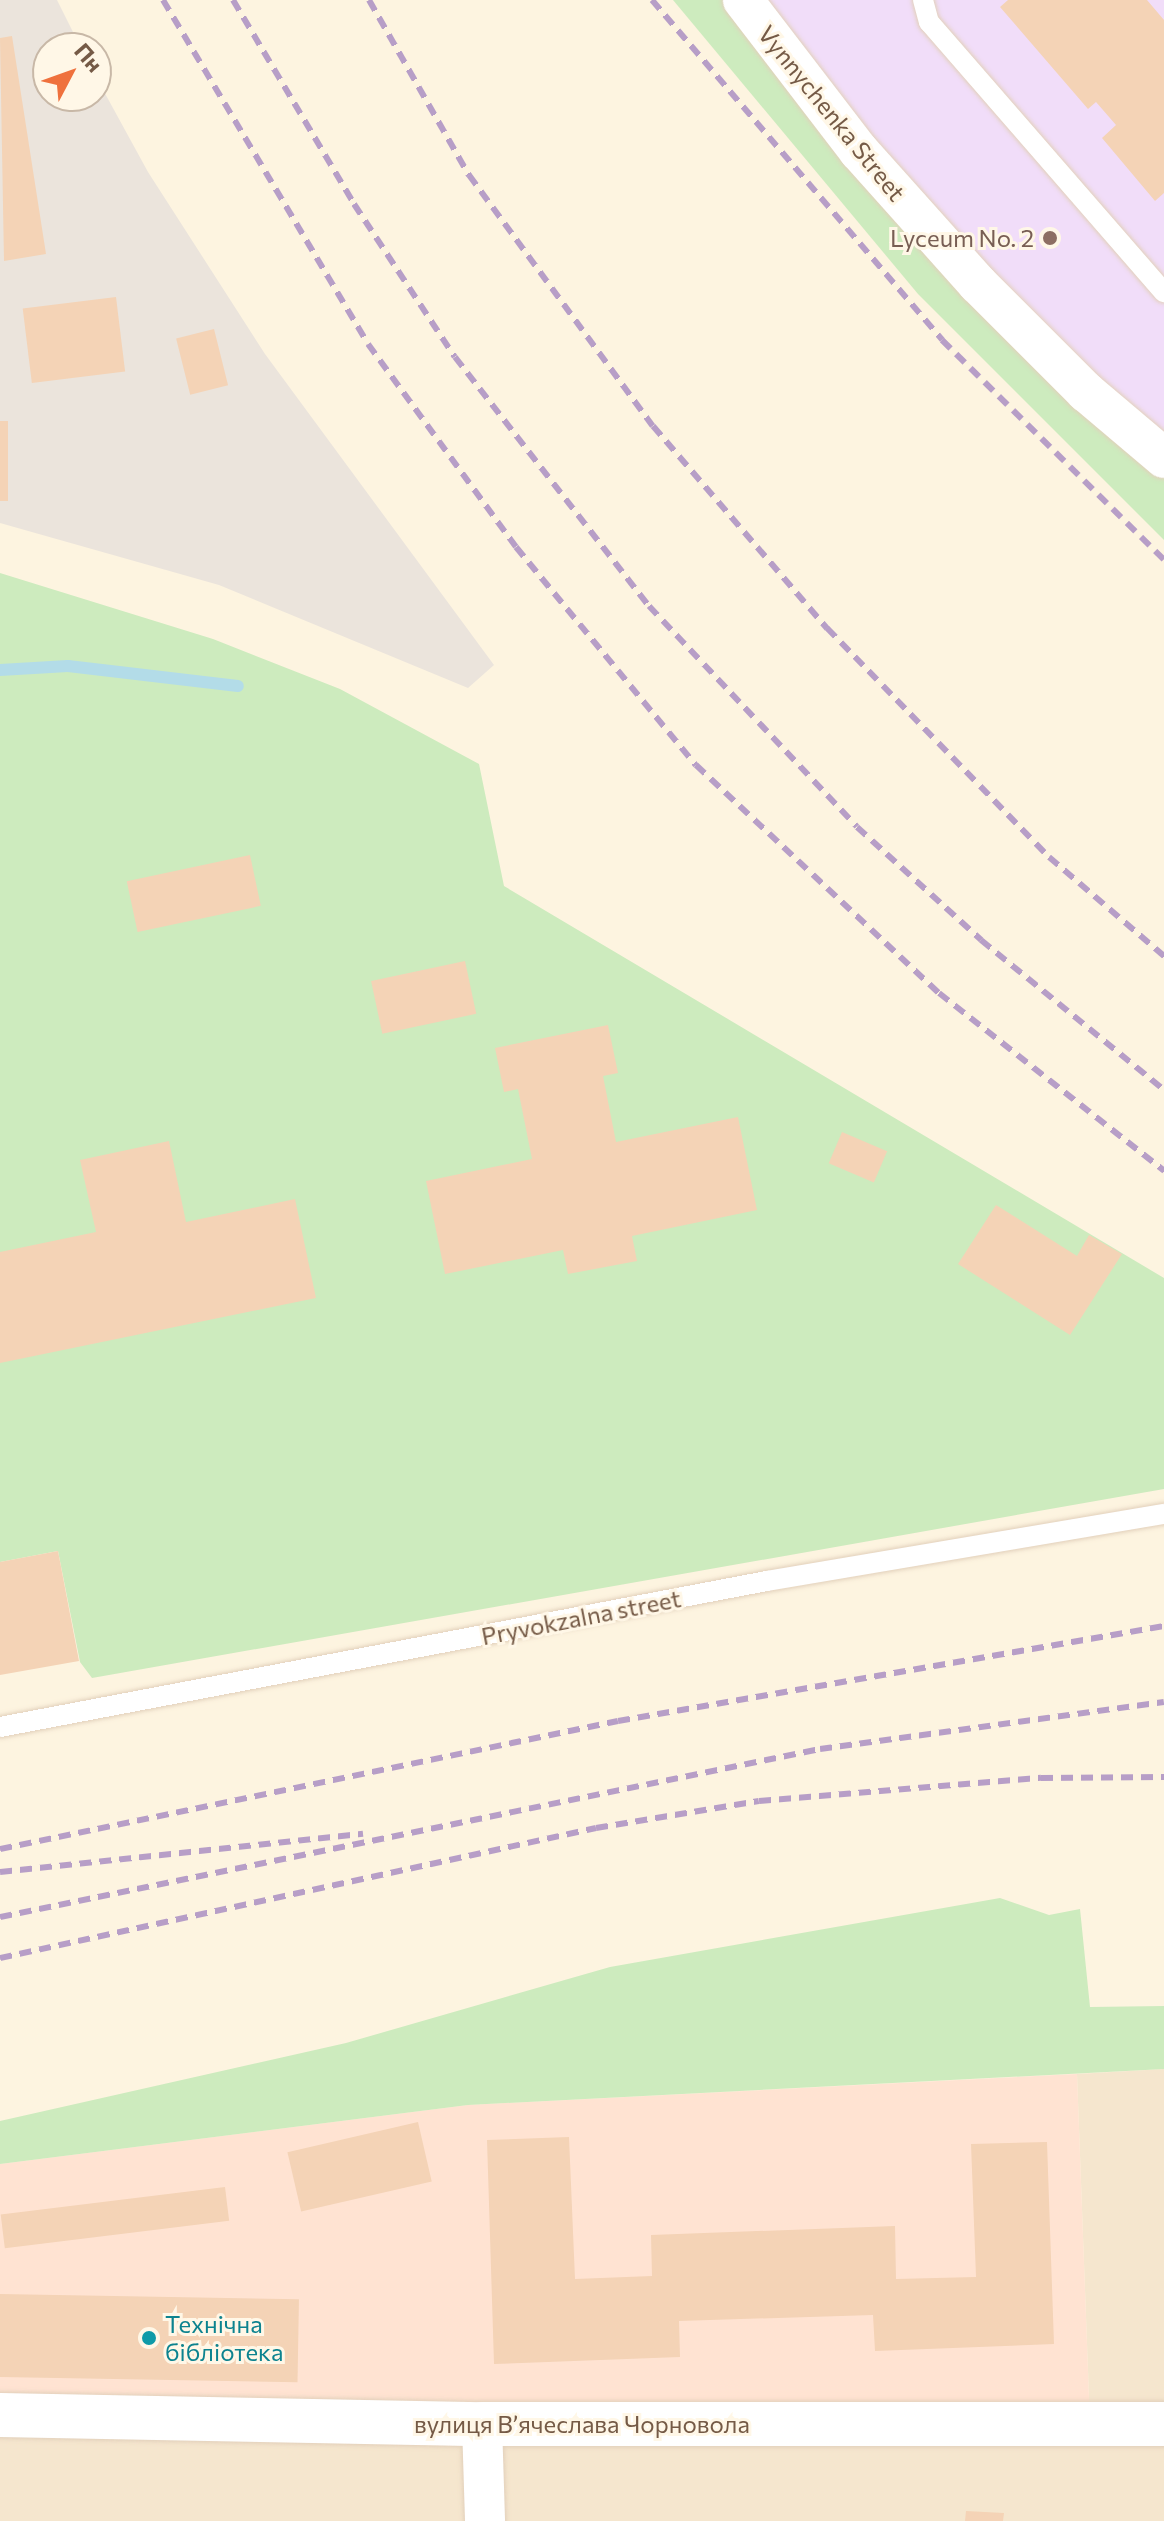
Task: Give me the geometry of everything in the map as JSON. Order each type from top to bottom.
[{"type":"street","name":"Vynnychenka Street","points":[[743,0],[859,151],[978,284],[1086,392],[1164,458]]},
{"type":"street","name":"вулиця Вʼячеслава Чорновола","points":[[0,2415],[482,2424],[1164,2424]]},
{"type":"street","points":[[482,2424],[485,2521]]},
{"type":"lane","points":[[923,0],[929,22],[1164,292]]},
{"type":"lane","name":"Pryvokzalna street","points":[[0,1727],[767,1581],[1164,1514]]},
{"type":"shaded area","points":[[0,0],[57,0],[73,32],[32,32],[32,112],[112,112],[112,106],[148,172],[265,354],[494,665],[468,688],[219,585],[0,523]]},
{"type":"shaded area","name":"Lyceum No. 2","points":[[743,0],[1164,0],[1164,458]]},
{"type":"shaded area","points":[[1164,2069],[1164,2521],[0,2521],[0,2415],[1090,2424],[1077,2074]]},
{"type":"shaded area","points":[[1077,2074],[1090,2425],[0,2415],[0,2164],[468,2105]]},
{"type":"green space","points":[[673,0],[743,0],[1164,458],[1164,540],[918,294]]},
{"type":"green space","points":[[0,573],[213,639],[340,689],[479,764],[504,886],[1164,1278],[1164,1489],[92,1678],[80,1662],[58,1551],[0,1562]]},
{"type":"green space","points":[[1000,1898],[1049,1915],[1080,1909],[1090,2007],[1164,2006],[1164,2069],[468,2105],[0,2164],[0,2121],[346,2043],[610,1967]]},
{"type":"building","points":[[1008,0],[1147,0],[1164,20],[1164,193],[1155,201],[1102,138],[1116,125],[1096,102],[1088,109],[1000,7]]},
{"type":"building","points":[[12,36],[46,254],[4,261],[0,38]]},
{"type":"building","points":[[116,297],[125,371],[32,383],[23,308]]},
{"type":"building","points":[[214,329],[228,385],[190,395],[176,338]]},
{"type":"building","points":[[0,421],[8,421],[8,501],[0,501]]},
{"type":"building","points":[[250,855],[261,906],[138,932],[127,881]]},
{"type":"building","points":[[465,961],[476,1014],[382,1034],[371,981]]},
{"type":"building","points":[[608,1025],[618,1073],[603,1076],[616,1142],[738,1117],[757,1210],[632,1236],[637,1261],[568,1274],[563,1250],[445,1274],[426,1181],[532,1159],[518,1089],[504,1092],[495,1048]]},
{"type":"building","points":[[842,1132],[887,1151],[874,1182],[829,1163]]},
{"type":"building","points":[[169,1141],[186,1222],[295,1199],[316,1298],[0,1363],[0,1252],[96,1232],[80,1160]]},
{"type":"building","points":[[996,1205],[1077,1256],[1089,1235],[1122,1254],[1070,1335],[958,1264]]},
{"type":"building","points":[[58,1551],[79,1661],[0,1675],[0,1562]]},
{"type":"building","points":[[418,2122],[432,2181],[301,2212],[287,2152]]},
{"type":"building","points":[[569,2137],[575,2279],[652,2276],[651,2235],[895,2226],[896,2279],[976,2277],[971,2144],[1047,2142],[1054,2344],[875,2351],[873,2315],[679,2321],[680,2357],[494,2364],[487,2140]]},
{"type":"building","points":[[225,2187],[229,2221],[5,2248],[1,2215]]},
{"type":"building","name":"Технічна бібліотека","points":[[0,2294],[299,2299],[298,2382],[0,2377]]},
{"type":"building","points":[[966,2511],[1004,2513],[1003,2521],[965,2521]]},
{"type":"waterway","points":[[0,670],[68,666],[238,686]]},
{"type":"railway","points":[[163,0],[368,344],[516,547],[696,765],[939,993],[1164,1171]]},
{"type":"railway","points":[[233,0],[354,204],[455,357],[649,606],[857,827],[981,940],[1164,1090]]},
{"type":"railway","points":[[369,0],[469,175],[653,426],[827,628],[1049,857],[1164,956]]},
{"type":"railway","points":[[652,0],[942,340],[1164,560]]},
{"type":"railway","points":[[0,1849],[618,1721],[1164,1626]]},
{"type":"railway","points":[[0,1917],[820,1749],[1164,1702]]},
{"type":"railway","points":[[0,1958],[596,1828],[759,1801],[1041,1778],[1164,1777]]},
{"type":"railway","points":[[0,1872],[363,1834]]},
{"type":"place","name":"Lyceum No. 2","points":[[1050,238]]},
{"type":"place","name":"Технічна бібліотека","points":[[149,2338]]}]
